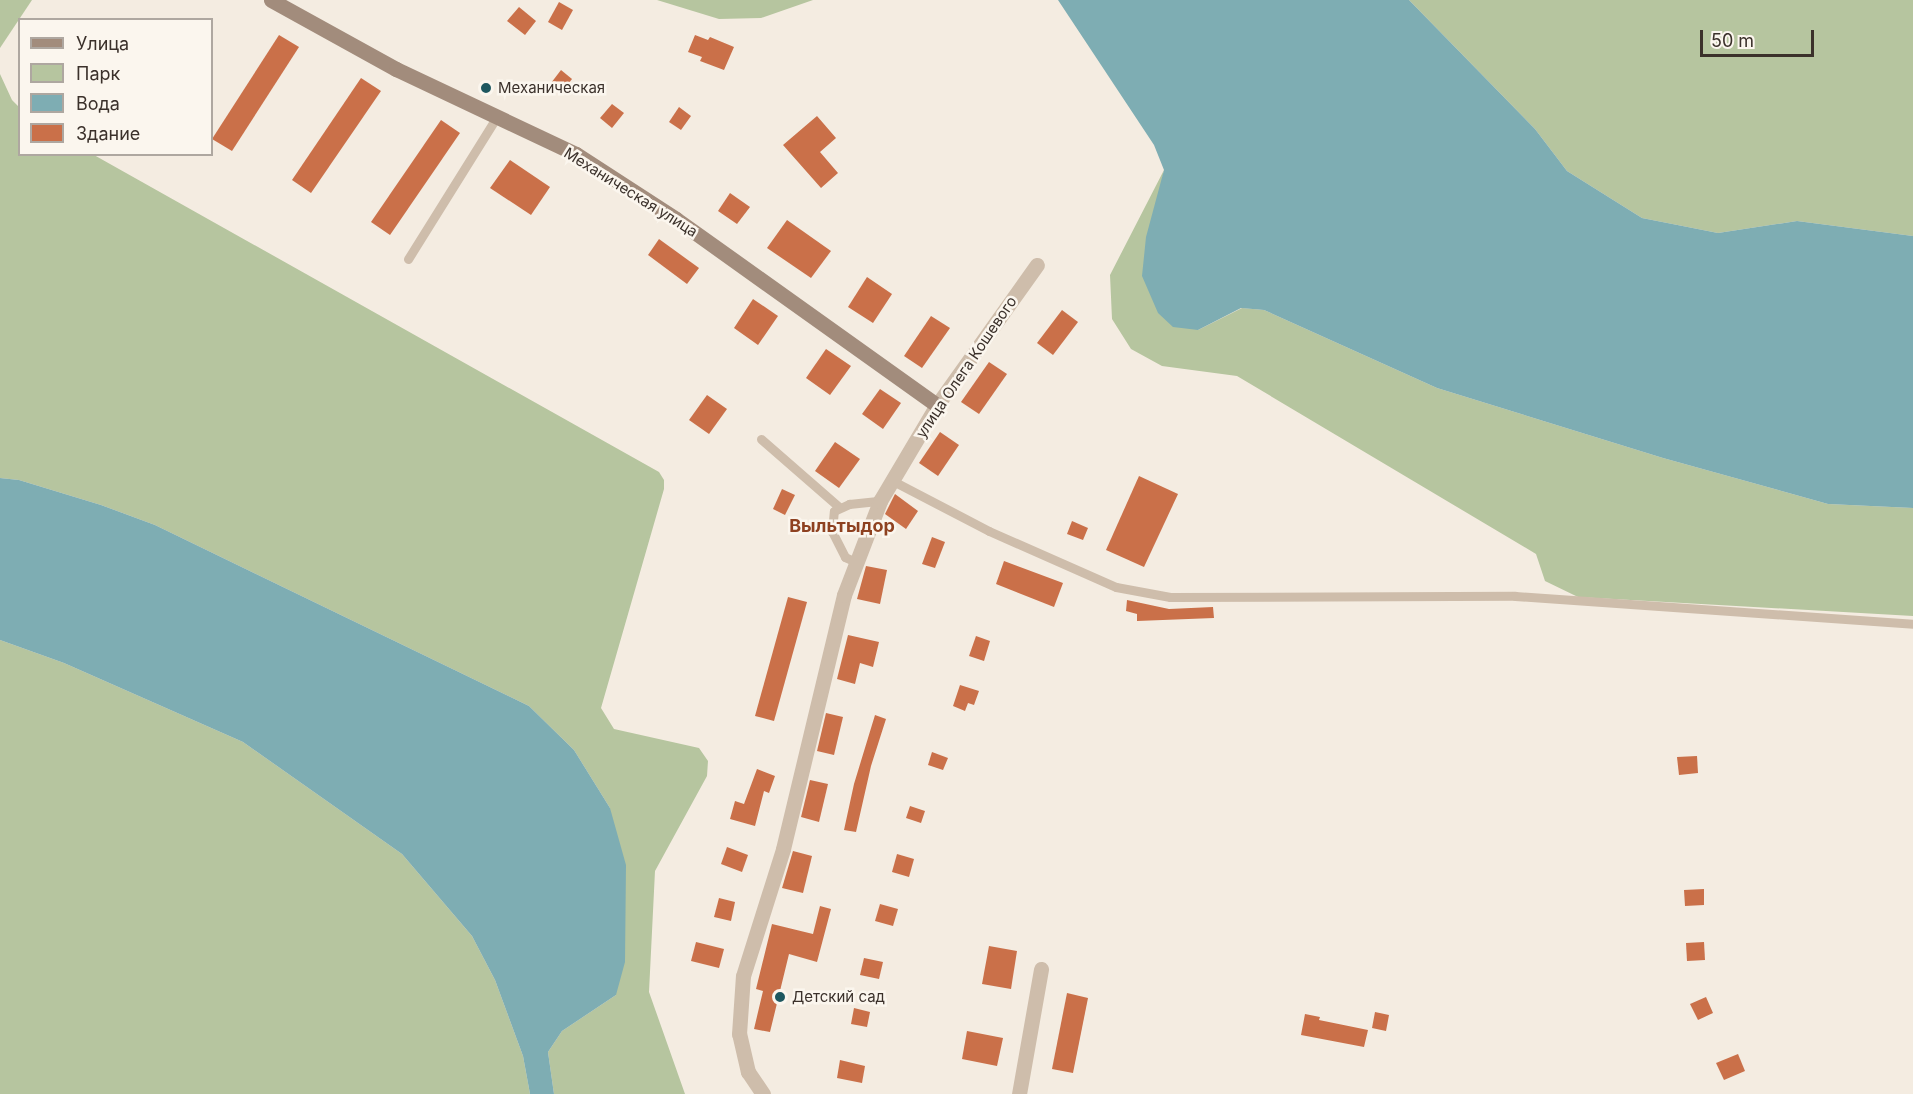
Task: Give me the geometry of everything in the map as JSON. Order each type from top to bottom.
[{"type":"street","name":"Механическая улица","points":[[271,0],[396,69],[576,154],[676,219],[937,405]]},
{"type":"street","name":"улица Олега Кошевого","points":[[763,1094],[748,1072],[739,1034],[743,976],[783,849],[844,595],[880,501],[937,405],[1037,265]]},
{"type":"street","points":[[1019,1094],[1041,969]]},
{"type":"lane","points":[[408,259],[496,118]]},
{"type":"lane","points":[[761,439],[839,507]]},
{"type":"lane","points":[[893,482],[989,531],[1116,586],[1170,597],[1515,596],[1913,624]]},
{"type":"lane","points":[[856,562],[845,557],[832,532],[833,515],[839,507],[880,501]]},
{"type":"green space","points":[[0,0],[32,0],[18,18],[0,48]]},
{"type":"green space","points":[[657,0],[813,0],[761,18],[719,19]]},
{"type":"green space","points":[[1409,0],[1913,0],[1913,236],[1797,221],[1718,233],[1642,218],[1567,171],[1535,129]]},
{"type":"green space","points":[[0,74],[12,100],[18,106],[18,156],[96,156],[659,472],[664,480],[664,489],[601,708],[614,729],[699,748],[708,761],[707,776],[655,871],[649,992],[685,1094],[554,1094],[548,1052],[562,1031],[616,995],[610,808],[574,750],[529,706],[155,525],[101,505],[19,480],[0,478]]},
{"type":"green space","points":[[1164,170],[1160,192],[1198,330],[1242,308],[1264,310],[1437,388],[1663,458],[1828,504],[1913,508],[1913,616],[1578,597],[1545,581],[1536,554],[1237,376],[1162,366],[1131,349],[1112,319],[1110,275]]},
{"type":"green space","points":[[0,640],[64,663],[243,742],[402,854],[472,936],[495,980],[523,1056],[530,1094],[0,1094]]},
{"type":"water","points":[[1058,0],[1409,0],[1535,129],[1567,171],[1642,218],[1718,233],[1797,221],[1913,236],[1913,508],[1828,504],[1663,458],[1437,388],[1264,310],[1241,308],[1198,330],[1173,327],[1158,313],[1142,276],[1146,237],[1164,170],[1154,145]]},
{"type":"water","points":[[0,478],[19,480],[101,505],[155,525],[529,706],[574,750],[610,808],[626,865],[625,962],[616,995],[562,1031],[548,1052],[554,1094],[530,1094],[523,1056],[495,980],[472,936],[402,854],[243,742],[64,663],[0,640]]},
{"type":"building","points":[[559,2],[573,10],[562,30],[548,22]]},
{"type":"building","points":[[519,7],[536,21],[525,35],[507,21]]},
{"type":"building","points":[[279,35],[299,47],[232,151],[213,137]]},
{"type":"building","points":[[695,35],[708,40],[710,37],[734,47],[724,70],[700,61],[702,57],[688,52]]},
{"type":"building","points":[[561,70],[572,79],[562,92],[551,83]]},
{"type":"building","points":[[361,78],[381,91],[311,193],[292,180]]},
{"type":"building","points":[[612,104],[624,113],[612,128],[600,118]]},
{"type":"building","points":[[679,107],[691,116],[681,130],[669,122]]},
{"type":"building","points":[[817,116],[836,138],[820,152],[838,173],[821,188],[783,145]]},
{"type":"building","points":[[441,120],[460,133],[390,235],[371,222]]},
{"type":"building","points":[[510,160],[550,187],[531,215],[490,188]]},
{"type":"building","points":[[730,193],[750,207],[737,224],[718,211]]},
{"type":"building","points":[[787,220],[831,251],[811,278],[767,248]]},
{"type":"building","points":[[659,239],[699,268],[687,284],[648,255]]},
{"type":"building","points":[[867,277],[892,294],[873,323],[848,307]]},
{"type":"building","points":[[753,299],[778,316],[758,345],[734,328]]},
{"type":"building","points":[[1062,310],[1078,322],[1053,355],[1037,343]]},
{"type":"building","points":[[931,316],[950,328],[922,368],[904,356]]},
{"type":"building","points":[[826,349],[851,366],[830,395],[806,378]]},
{"type":"building","points":[[989,362],[1007,374],[979,414],[961,402]]},
{"type":"building","points":[[880,389],[901,403],[883,429],[862,414]]},
{"type":"building","points":[[707,395],[727,409],[709,434],[689,420]]},
{"type":"building","points":[[940,432],[959,445],[938,476],[919,463]]},
{"type":"building","points":[[835,442],[860,459],[839,488],[815,471]]},
{"type":"building","points":[[1139,476],[1178,494],[1144,567],[1106,550]]},
{"type":"building","points":[[782,489],[795,495],[785,515],[773,509]]},
{"type":"building","points":[[895,494],[918,511],[906,529],[885,514]]},
{"type":"building","points":[[1072,521],[1088,528],[1083,540],[1067,534]]},
{"type":"building","points":[[932,537],[945,542],[935,568],[922,564]]},
{"type":"building","points":[[1004,561],[1063,583],[1054,607],[996,584]]},
{"type":"building","points":[[866,566],[887,570],[880,604],[857,599]]},
{"type":"building","points":[[788,597],[807,602],[774,721],[755,716]]},
{"type":"building","points":[[1127,600],[1169,609],[1213,607],[1214,618],[1137,621],[1137,614],[1126,611]]},
{"type":"building","points":[[848,635],[879,642],[873,667],[860,663],[855,684],[837,679]]},
{"type":"building","points":[[976,636],[990,641],[984,661],[969,656]]},
{"type":"building","points":[[960,685],[979,691],[974,705],[968,703],[965,711],[953,706]]},
{"type":"building","points":[[826,713],[843,717],[834,755],[817,751]]},
{"type":"building","points":[[875,715],[886,719],[871,766],[856,832],[844,830],[854,784]]},
{"type":"building","points":[[932,752],[948,758],[943,770],[928,765]]},
{"type":"building","points":[[1697,756],[1698,773],[1679,775],[1677,757]]},
{"type":"building","points":[[757,769],[775,776],[769,793],[764,791],[755,826],[730,819],[735,801],[744,804]]},
{"type":"building","points":[[810,780],[828,784],[819,822],[801,817]]},
{"type":"building","points":[[910,806],[925,811],[921,823],[906,818]]},
{"type":"building","points":[[727,847],[748,855],[742,872],[721,864]]},
{"type":"building","points":[[793,851],[812,856],[803,893],[782,888]]},
{"type":"building","points":[[897,854],[914,859],[909,877],[892,872]]},
{"type":"building","points":[[1704,889],[1704,905],[1685,906],[1684,890]]},
{"type":"building","points":[[719,898],[735,902],[731,921],[714,917]]},
{"type":"building","points":[[880,904],[898,909],[893,926],[875,921]]},
{"type":"building","points":[[820,906],[831,909],[817,962],[789,954],[770,1032],[754,1029],[763,991],[756,989],[772,924],[813,934]]},
{"type":"building","points":[[696,942],[724,949],[719,968],[691,961]]},
{"type":"building","points":[[1704,942],[1705,960],[1687,961],[1686,943]]},
{"type":"building","points":[[989,946],[1017,951],[1011,989],[982,984]]},
{"type":"building","points":[[864,958],[883,962],[879,979],[860,975]]},
{"type":"building","points":[[1067,993],[1088,998],[1073,1073],[1052,1069]]},
{"type":"building","points":[[1706,997],[1713,1013],[1698,1020],[1690,1004]]},
{"type":"building","points":[[854,1008],[870,1012],[867,1027],[851,1024]]},
{"type":"building","points":[[1375,1012],[1389,1015],[1386,1031],[1372,1028]]},
{"type":"building","points":[[1305,1014],[1320,1017],[1319,1020],[1368,1030],[1364,1047],[1301,1035]]},
{"type":"building","points":[[967,1031],[1003,1038],[997,1066],[962,1059]]},
{"type":"building","points":[[1738,1054],[1745,1071],[1724,1080],[1716,1063]]},
{"type":"building","points":[[840,1060],[865,1066],[862,1083],[837,1078]]},
{"type":"place","name":"Механическая","points":[[486,88]]},
{"type":"place","name":"Детский сад","points":[[780,997]]},
{"type":"district","name":"Выльтыдор","points":[[842,526]]}]
